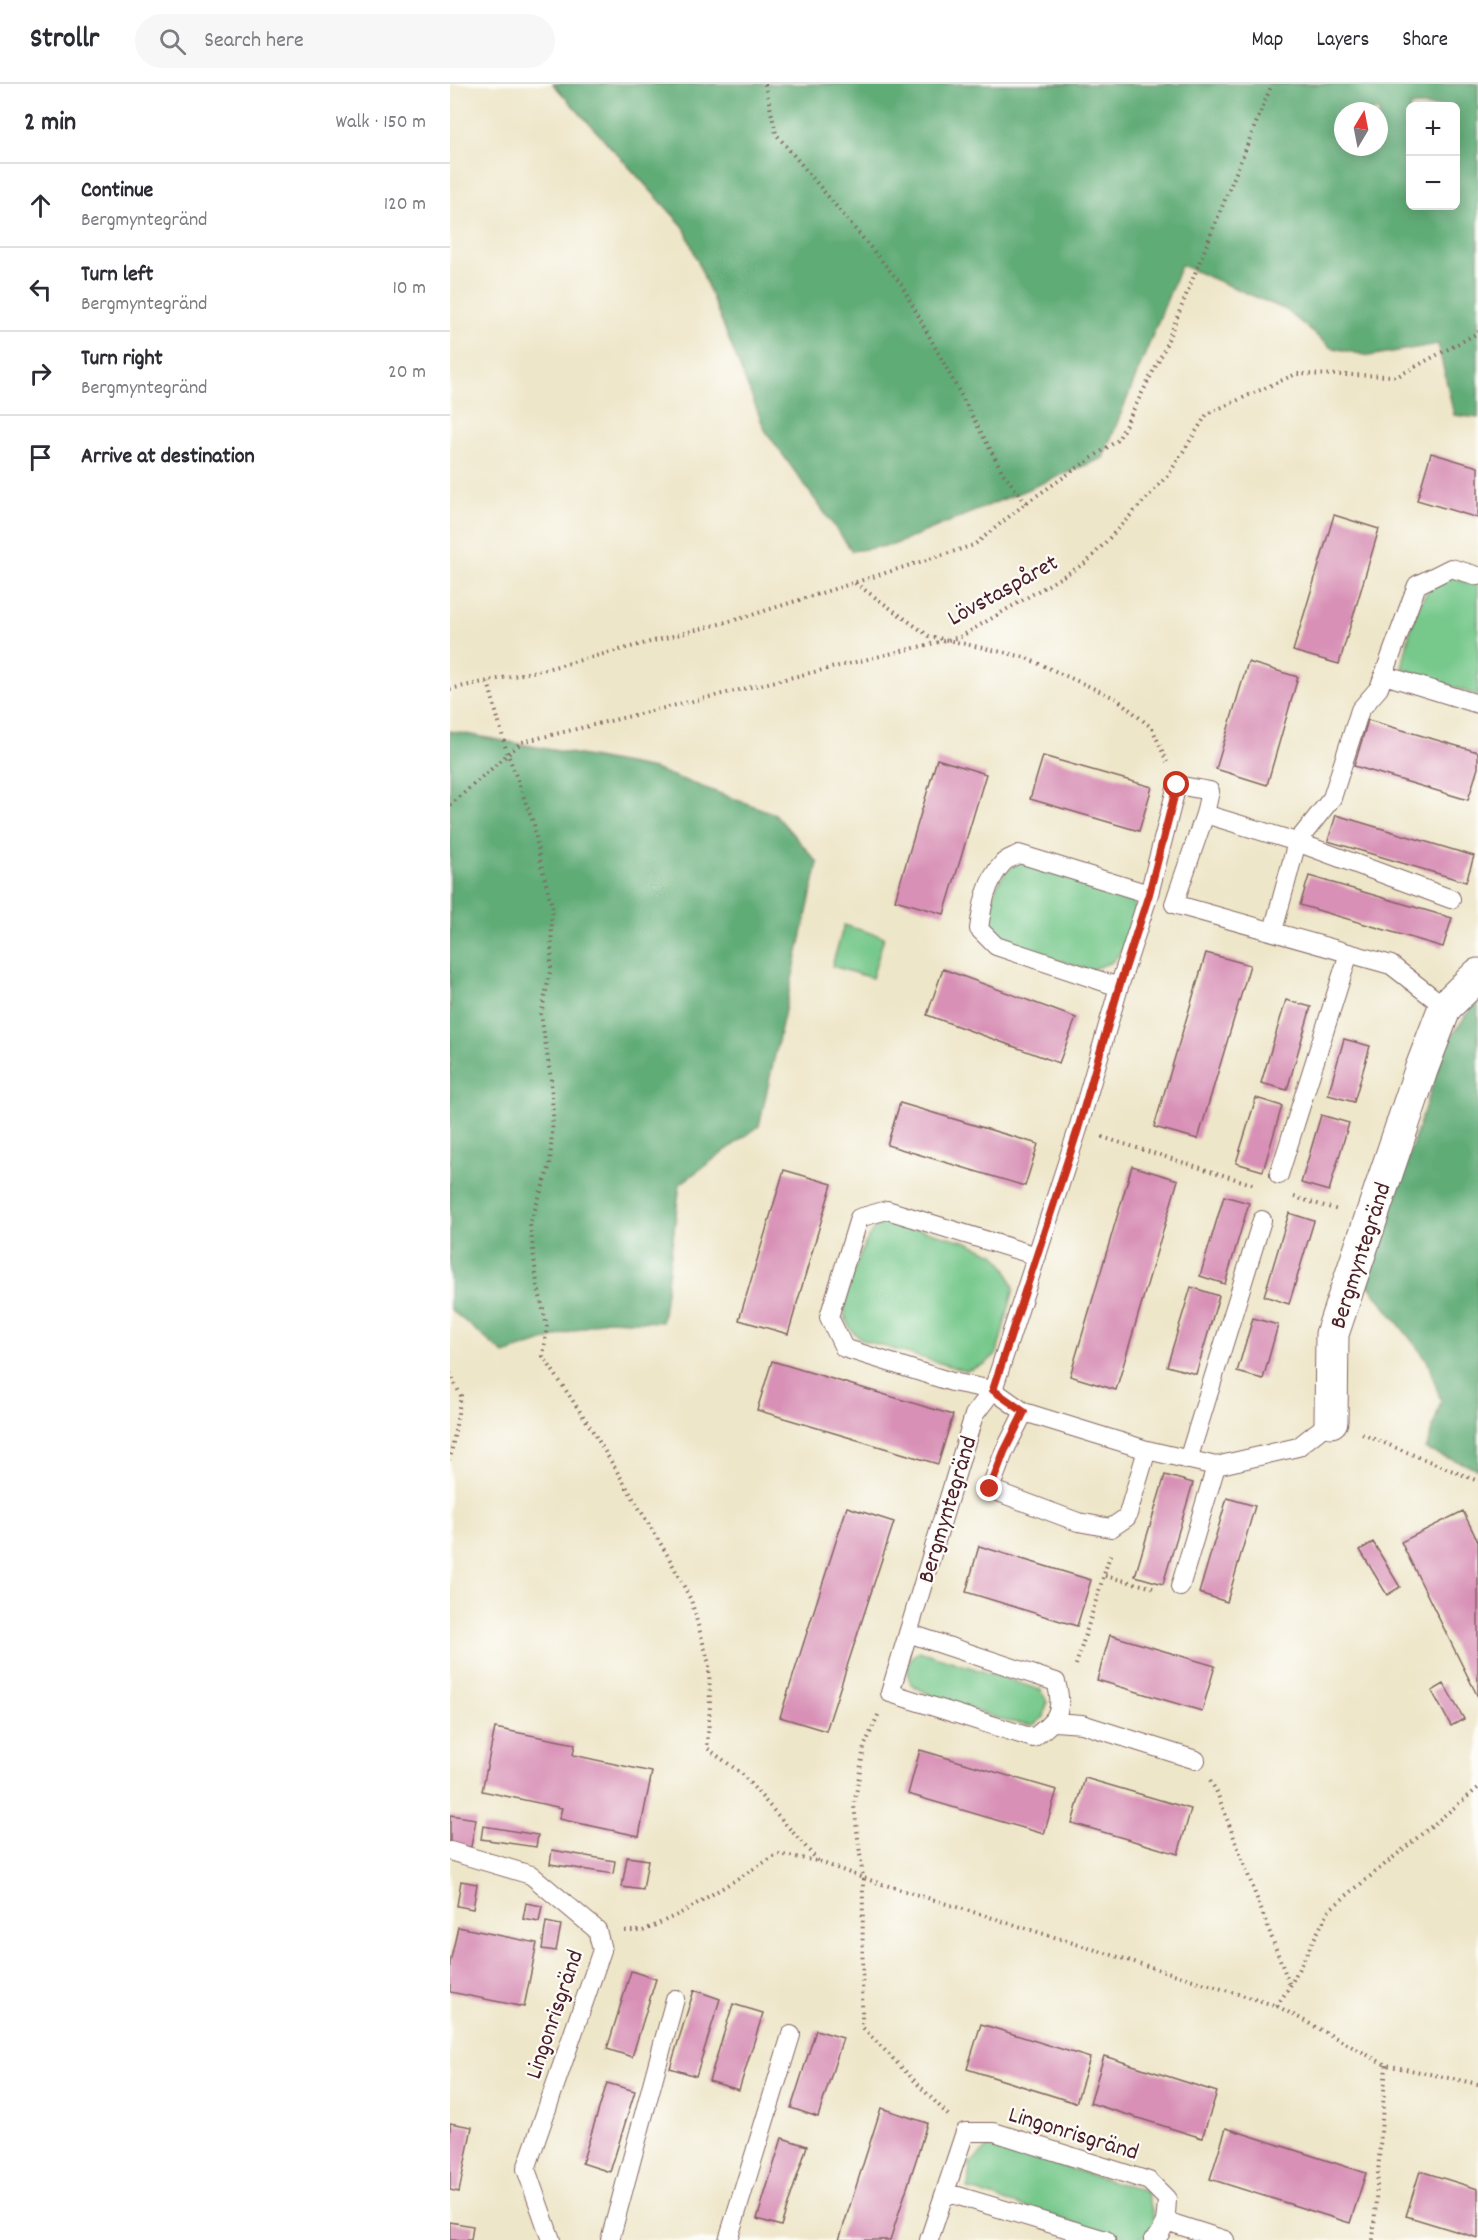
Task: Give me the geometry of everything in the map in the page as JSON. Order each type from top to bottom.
[{"type":"street","name":"Bergmyntegränd","points":[[1331,1421],[1332,1334],[1420,1070],[1445,1007],[1478,975]]},
{"type":"lane","points":[[1272,931],[1297,842],[1332,798],[1360,710],[1379,688],[1417,585],[1451,568],[1478,576]]},
{"type":"lane","points":[[1384,675],[1478,704]]},
{"type":"lane","points":[[1177,785],[1210,791],[1205,814],[1174,904],[1391,965],[1445,1007]]},
{"type":"lane","name":"Bergmyntegränd","points":[[890,1693],[974,1415],[993,1390],[1078,1129],[1119,987],[1149,894],[1177,785]]},
{"type":"lane","points":[[1205,814],[1297,842],[1451,899]]},
{"type":"lane","points":[[1119,987],[996,945],[980,929],[983,902],[990,883],[1004,861],[1020,854],[1149,894]]},
{"type":"lane","points":[[1279,1175],[1349,953]]},
{"type":"lane","points":[[1037,1256],[887,1210],[859,1218],[829,1317],[844,1348],[952,1382],[993,1390],[1024,1412],[1147,1450],[1216,1466],[1298,1447],[1331,1421]]},
{"type":"lane","points":[[1188,1460],[1262,1220]]},
{"type":"lane","name":"Bergmyntegränd","points":[[1024,1412],[1004,1452],[990,1489],[1078,1522],[1111,1528]]},
{"type":"lane","points":[[1111,1528],[1127,1517],[1147,1450]]},
{"type":"lane","points":[[1180,1587],[1216,1466]]},
{"type":"lane","points":[[890,1693],[1033,1738],[1055,1722],[1061,1698],[1056,1682],[908,1633]]},
{"type":"lane","points":[[1055,1722],[1082,1724],[1196,1760]]},
{"type":"lane","name":"Lingonrisgränd","points":[[450,1851],[531,1875],[597,1930],[602,1950],[525,2169],[551,2240]]},
{"type":"lane","points":[[610,2240],[675,1999]]},
{"type":"lane","points":[[728,2240],[791,2035]]},
{"type":"lane","points":[[929,2240],[965,2132]]},
{"type":"lane","name":"Lingonrisgränd","points":[[965,2132],[994,2132],[1149,2181],[1167,2199],[1166,2221]]},
{"type":"lane","points":[[945,2192],[1106,2240]]},
{"type":"lane","points":[[1153,2240],[1158,2237],[1166,2221],[1225,2240]]},
{"type":"path","points":[[765,84],[776,134],[901,284],[1003,473],[1026,503]]},
{"type":"path","points":[[450,688],[488,682],[742,618],[974,545],[1026,503],[1118,440],[1163,352],[1272,84]]},
{"type":"path","name":"Lövstaspåret","points":[[450,805],[522,742],[960,637],[1087,562],[1169,474],[1207,414],[1296,374],[1398,376],[1478,331]]},
{"type":"path","points":[[854,583],[929,636],[1024,657],[1117,699],[1152,728],[1177,785]]},
{"type":"path","points":[[488,682],[508,754],[534,825],[552,906],[551,968],[541,1014],[552,1092],[550,1165],[530,1224],[537,1282],[547,1327],[543,1356],[589,1425],[668,1556],[691,1600],[709,1664],[710,1706],[707,1748],[741,1773],[818,1861]]},
{"type":"path","points":[[1078,1129],[1262,1187]]},
{"type":"path","points":[[1284,1194],[1371,1220]]},
{"type":"path","points":[[450,1373],[461,1396],[450,1460]]},
{"type":"path","points":[[1331,1421],[1478,1480]]},
{"type":"path","points":[[1056,1682],[1073,1673],[1105,1576],[1112,1548],[1111,1528]]},
{"type":"path","points":[[1105,1576],[1171,1593],[1180,1587]]},
{"type":"path","points":[[890,1693],[864,1747],[854,1806],[863,1878],[862,2027],[965,2132]]},
{"type":"path","points":[[1196,1760],[1216,1790],[1290,1986]]},
{"type":"path","points":[[1277,2006],[1290,1986],[1329,1910],[1478,1788]]},
{"type":"path","points":[[597,1930],[643,1931],[682,1912],[778,1854],[818,1861],[863,1878],[1277,2006],[1386,2065],[1478,2084]]},
{"type":"path","points":[[1373,2240],[1386,2065]]},
{"type":"green space","points":[[553,84],[1478,84],[1478,418],[1454,415],[1438,344],[1369,356],[1330,347],[1286,310],[1181,265],[1103,458],[893,545],[852,551],[765,430],[684,227]]},
{"type":"green space","points":[[1453,577],[1478,586],[1478,696],[1402,668],[1410,630],[1420,602],[1434,586]]},
{"type":"green space","points":[[450,731],[654,769],[775,814],[818,863],[759,1126],[680,1184],[662,1322],[606,1320],[504,1354],[450,1309]]},
{"type":"green space","points":[[1021,860],[1124,893],[1134,903],[1136,917],[1123,949],[1112,962],[1090,970],[1020,949],[993,934],[988,921],[996,887],[1005,872]]},
{"type":"green space","points":[[844,925],[884,937],[872,978],[832,966]]},
{"type":"green space","points":[[1478,1001],[1478,1469],[1426,1450],[1441,1401],[1427,1360],[1366,1282],[1446,1045],[1472,1006]]},
{"type":"green space","points":[[889,1221],[967,1242],[996,1255],[1007,1270],[1014,1288],[997,1353],[985,1364],[966,1371],[863,1340],[851,1329],[847,1323],[845,1311],[854,1271],[871,1234],[877,1226]]},
{"type":"green space","points":[[919,1651],[1041,1690],[1047,1702],[1044,1717],[1033,1725],[1005,1721],[932,1696],[911,1684],[908,1674],[909,1662]]},
{"type":"green space","points":[[991,2144],[1147,2192],[1155,2221],[1149,2234],[1134,2240],[1127,2240],[968,2189],[970,2164]]},
{"type":"building","points":[[1431,453],[1478,467],[1478,518],[1417,500]]},
{"type":"building","points":[[1334,515],[1379,529],[1339,664],[1293,651]]},
{"type":"building","points":[[1248,662],[1298,677],[1267,785],[1216,769]]},
{"type":"building","points":[[1368,720],[1478,752],[1478,768],[1468,800],[1354,766]]},
{"type":"building","points":[[1043,756],[1152,787],[1139,831],[1030,799]]},
{"type":"building","points":[[937,759],[986,774],[944,914],[895,900]]},
{"type":"building","points":[[1336,815],[1474,856],[1466,882],[1328,841]]},
{"type":"building","points":[[1309,876],[1452,918],[1443,947],[1300,905]]},
{"type":"building","points":[[1206,953],[1250,965],[1198,1139],[1154,1127]]},
{"type":"building","points":[[943,969],[1076,1018],[1059,1063],[927,1015]]},
{"type":"building","points":[[1286,1000],[1311,1007],[1287,1090],[1261,1083]]},
{"type":"building","points":[[1344,1039],[1370,1046],[1354,1102],[1328,1095]]},
{"type":"building","points":[[1256,1098],[1282,1106],[1263,1171],[1236,1163]]},
{"type":"building","points":[[900,1103],[1038,1144],[1025,1186],[887,1145]]},
{"type":"building","points":[[1321,1115],[1349,1123],[1329,1191],[1301,1183]]},
{"type":"building","points":[[1132,1166],[1178,1180],[1116,1390],[1070,1376]]},
{"type":"building","points":[[784,1170],[832,1184],[788,1334],[739,1320]]},
{"type":"building","points":[[1224,1196],[1249,1203],[1225,1284],[1200,1276]]},
{"type":"building","points":[[1289,1213],[1314,1221],[1289,1304],[1264,1296]]},
{"type":"building","points":[[1191,1287],[1219,1296],[1196,1374],[1167,1366]]},
{"type":"building","points":[[1253,1318],[1278,1325],[1263,1379],[1237,1372]]},
{"type":"building","points":[[772,1361],[953,1415],[938,1464],[757,1410]]},
{"type":"building","points":[[1165,1475],[1193,1483],[1163,1584],[1135,1576]]},
{"type":"building","points":[[1227,1498],[1255,1506],[1227,1602],[1199,1593]]},
{"type":"building","points":[[847,1507],[894,1522],[826,1731],[780,1717]]},
{"type":"building","points":[[1463,1511],[1478,1542],[1478,1697],[1401,1542]]},
{"type":"building","points":[[1373,1542],[1400,1587],[1387,1595],[1360,1550]]},
{"type":"building","points":[[979,1546],[1091,1580],[1077,1626],[966,1592]]},
{"type":"building","points":[[1110,1635],[1215,1666],[1202,1711],[1097,1680]]},
{"type":"building","points":[[1444,1684],[1464,1719],[1451,1726],[1432,1691]]},
{"type":"building","points":[[495,1728],[575,1744],[573,1755],[652,1772],[639,1836],[559,1819],[562,1808],[482,1791]]},
{"type":"building","points":[[920,1750],[1057,1790],[1044,1834],[908,1794]]},
{"type":"building","points":[[1085,1778],[1191,1809],[1178,1854],[1072,1823]]},
{"type":"building","points":[[450,1815],[476,1819],[471,1847],[450,1844]]},
{"type":"building","points":[[483,1826],[538,1835],[536,1847],[481,1839]]},
{"type":"building","points":[[552,1850],[615,1861],[613,1874],[550,1864]]},
{"type":"building","points":[[627,1857],[648,1860],[643,1890],[622,1887]]},
{"type":"building","points":[[461,1881],[477,1884],[473,1909],[457,1906]]},
{"type":"building","points":[[526,1903],[542,1906],[539,1922],[523,1919]]},
{"type":"building","points":[[546,1922],[561,1925],[556,1951],[542,1949]]},
{"type":"building","points":[[458,1927],[537,1943],[524,2007],[450,1992],[450,1963]]},
{"type":"building","points":[[631,1971],[656,1979],[632,2057],[607,2049]]},
{"type":"building","points":[[694,1990],[720,1999],[696,2076],[670,2068]]},
{"type":"building","points":[[733,2004],[763,2013],[739,2090],[709,2081]]},
{"type":"building","points":[[981,2024],[1090,2058],[1076,2103],[967,2069]]},
{"type":"building","points":[[816,2030],[843,2038],[818,2117],[791,2108]]},
{"type":"building","points":[[1104,2056],[1217,2092],[1202,2138],[1090,2103]]},
{"type":"building","points":[[607,2083],[635,2091],[610,2172],[582,2163]]},
{"type":"building","points":[[881,2108],[927,2123],[917,2157],[890,2240],[839,2240]]},
{"type":"building","points":[[450,2123],[472,2127],[459,2192],[450,2190]]},
{"type":"building","points":[[1226,2128],[1366,2173],[1350,2223],[1210,2179]]},
{"type":"building","points":[[782,2138],[807,2146],[781,2226],[757,2219]]},
{"type":"building","points":[[1420,2171],[1478,2189],[1478,2238],[1406,2216]]},
{"type":"building","points":[[450,2222],[473,2226],[471,2240],[450,2240]]},
{"type":"route","points":[[990,1489],[1004,1452],[1024,1412],[993,1390],[1078,1129],[1119,987],[1149,894],[1177,785]]}]
